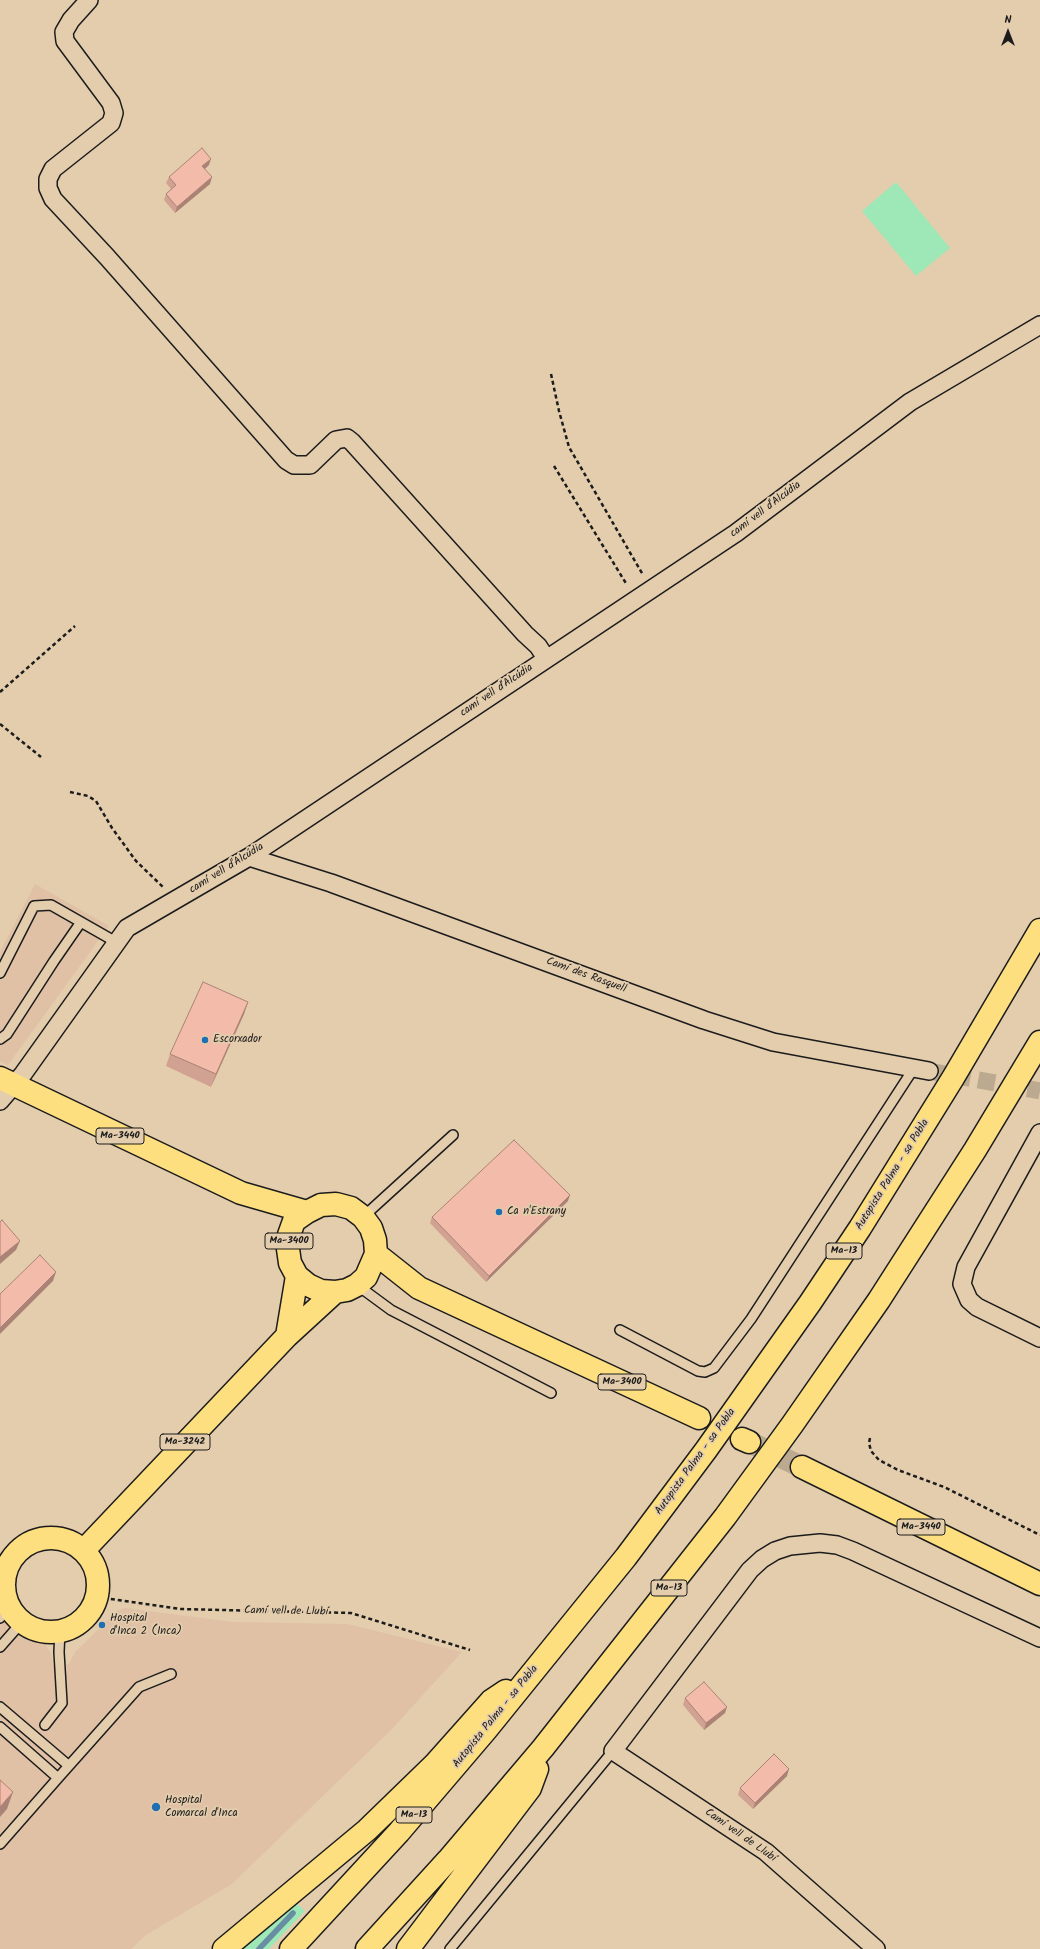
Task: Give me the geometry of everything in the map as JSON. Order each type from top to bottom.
[{"type":"main road","name":"Autopista Palma - sa Pobla","points":[[292,1949],[418,1810],[486,1730],[658,1514],[810,1303],[860,1228],[953,1078],[1040,930]]},
{"type":"main road","name":"Ma-13","points":[[367,1949],[448,1860],[543,1748],[725,1517],[792,1425],[923,1232],[1040,1042]]},
{"type":"main road","name":"Ma-3440","points":[[7,1082],[249,1195],[307,1212]]},
{"type":"main road","name":"Ma-3440","points":[[249,1195],[289,1235]]},
{"type":"main road","name":"Ma-3400","points":[[297,1276],[290,1263],[288,1249],[289,1235],[294,1221],[321,1205],[336,1204],[351,1208],[363,1217],[371,1228],[376,1240],[376,1254],[419,1288],[699,1418]]},
{"type":"main road","points":[[297,1276],[308,1286],[321,1291],[335,1292],[347,1290],[361,1281],[376,1254]]},
{"type":"main road","points":[[287,1336],[297,1276]]},
{"type":"main road","name":"Ma-3400","points":[[361,1281],[419,1288]]},
{"type":"main road","name":"Ma-3242","points":[[84,1550],[287,1336],[335,1292]]},
{"type":"main road","name":"Ma-3440","points":[[802,1468],[1040,1584]]},
{"type":"main road","points":[[56,1538],[71,1542],[84,1550],[92,1560],[97,1572],[99,1584],[97,1597],[91,1611],[80,1622],[66,1630],[51,1632],[35,1629],[10,1616],[4,1588],[3,1569],[14,1555],[26,1545],[40,1539],[56,1538]]},
{"type":"main road","points":[[224,1949],[367,1830],[434,1765],[491,1701],[530,1675]]},
{"type":"main road","points":[[408,1949],[530,1788],[543,1748]]},
{"type":"street","points":[[89,0],[71,20],[64,32],[65,41],[111,103],[114,113],[111,123],[53,169],[48,179],[48,188],[53,199],[286,460],[294,465],[310,465],[336,440],[347,438],[525,634],[538,646],[546,658]]},
{"type":"street","name":"camí vell d'Alcúdia","points":[[0,1101],[7,1082],[127,928],[249,857],[736,533],[910,402],[1040,325]]},
{"type":"street","name":"Camí des Rasquell","points":[[249,857],[338,885],[704,1020],[772,1042],[922,1070]]},
{"type":"street","points":[[1040,1133],[966,1267],[962,1284],[969,1300],[977,1307],[1040,1338]]},
{"type":"street","points":[[613,1751],[750,1570],[769,1555],[790,1546],[820,1543],[837,1545],[1040,1638]]},
{"type":"street","name":"Camí vell de Llubí","points":[[613,1751],[766,1852],[876,1949]]},
{"type":"lane","points":[[0,973],[34,906],[51,905],[116,942]]},
{"type":"lane","points":[[0,1039],[7,1034],[54,961],[82,922]]},
{"type":"lane","points":[[620,1330],[698,1371],[704,1372],[714,1368],[751,1319],[922,1070]]},
{"type":"lane","points":[[363,1217],[453,1135]]},
{"type":"lane","points":[[361,1281],[391,1310],[551,1393]]},
{"type":"lane","points":[[0,1647],[10,1616]]},
{"type":"lane","points":[[45,1725],[62,1703],[59,1652],[60,1630]]},
{"type":"lane","points":[[0,1844],[68,1765],[139,1687],[171,1674]]},
{"type":"lane","points":[[0,1707],[68,1765]]},
{"type":"lane","points":[[0,1727],[58,1778]]},
{"type":"lane","points":[[450,1949],[613,1751]]},
{"type":"path","points":[[551,374],[569,446],[650,589]]},
{"type":"path","points":[[554,466],[635,600]]},
{"type":"path","points":[[0,692],[75,626]]},
{"type":"path","points":[[0,724],[41,757]]},
{"type":"path","points":[[70,792],[88,796],[96,801],[112,828],[136,861],[177,899]]},
{"type":"path","points":[[870,1438],[869,1444],[871,1451],[879,1460],[898,1470],[944,1487],[1040,1535]]},
{"type":"path","name":"Camí vell de Llubí","points":[[97,1597],[181,1609],[351,1613],[470,1650]]},
{"type":"shaded area","points":[[35,884],[109,926],[8,1065],[0,1061],[0,952]]},
{"type":"shaded area","name":"Hospital Comarcal d'Inca","points":[[125,1608],[233,1622],[348,1624],[462,1652],[392,1729],[232,1884],[146,1935],[131,1949],[0,1949],[0,1619],[22,1637],[45,1644],[51,1653],[53,1666],[69,1664],[75,1652],[117,1611]]},
{"type":"green space","points":[[896,182],[950,248],[916,276],[862,211]]},
{"type":"green space","points":[[296,1903],[305,1911],[269,1949],[239,1949]]},
{"type":"building","points":[[202,148],[211,159],[202,166],[212,177],[177,207],[166,194],[176,185],[169,177]]},
{"type":"building","name":"Escorxador","points":[[203,982],[248,1002],[216,1074],[170,1054]]},
{"type":"building","name":"Ca n'Estrany","points":[[514,1140],[570,1195],[489,1276],[432,1217]]},
{"type":"building","points":[[2,1220],[20,1241],[0,1257],[0,1222]]},
{"type":"building","points":[[40,1255],[56,1272],[0,1328],[0,1294]]},
{"type":"building","points":[[704,1682],[727,1707],[706,1723],[685,1698]]},
{"type":"building","points":[[774,1754],[789,1769],[755,1803],[740,1788]]},
{"type":"building","points":[[0,1780],[13,1792],[0,1807]]},
{"type":"waterway","points":[[259,1949],[293,1913]]},
{"type":"tunnel","points":[[929,1071],[1040,1091]]},
{"type":"tunnel","points":[[749,1442],[802,1467]]},
{"type":"place","name":"Escorxador","points":[[205,1040]]},
{"type":"place","name":"Ca n'Estrany","points":[[499,1212]]},
{"type":"place","name":"Hospital d'Inca 2 (Inca)","points":[[102,1625]]},
{"type":"place","name":"Hospital Comarcal d'Inca","points":[[156,1807]]}]
